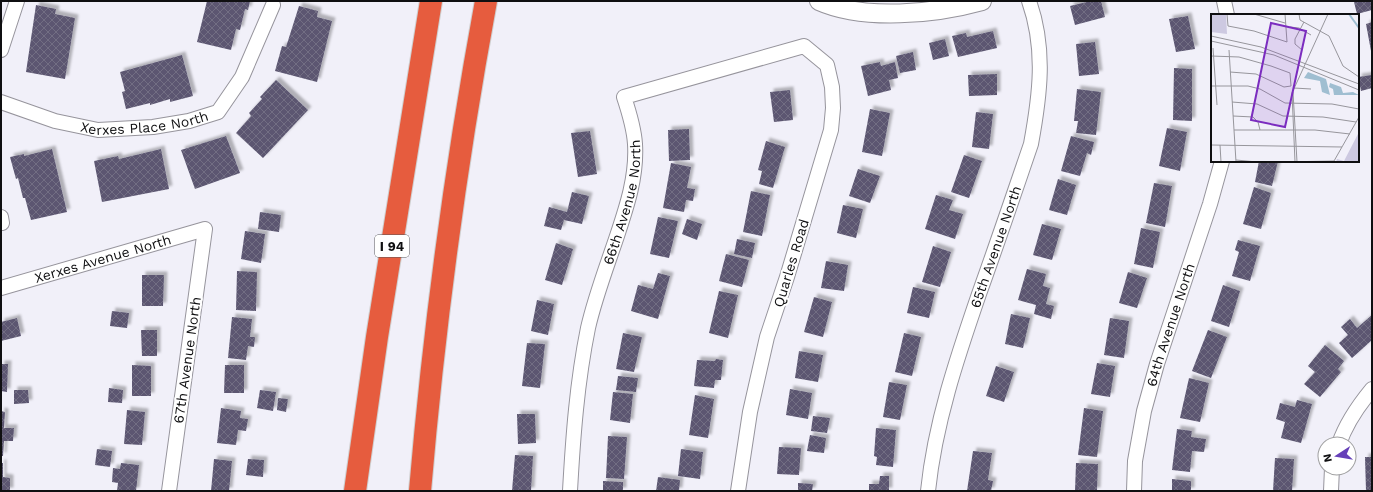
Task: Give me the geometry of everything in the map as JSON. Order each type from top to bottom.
[{"type":"highway","name":"I 94","points":[[355,491],[377,337],[431,1]]},
{"type":"highway","points":[[420,491],[432,366],[446,250],[468,96],[486,1]]},
{"type":"street","points":[[1,50],[17,1]]},
{"type":"street","points":[[819,1],[830,6],[848,10],[884,13],[930,12],[982,1]]},
{"type":"street","name":"65th Avenue North","points":[[928,491],[931,460],[945,400],[964,337],[1031,144],[1041,78],[1039,44],[1029,1]]},
{"type":"street","points":[[1224,1],[1227,14]]},
{"type":"street","name":"Xerxes Place North","points":[[1,102],[55,122],[98,130],[153,127],[182,122],[218,112],[242,77],[273,5]]},
{"type":"street","name":"66th Avenue North","points":[[570,491],[579,380],[588,328],[628,202],[634,173],[635,144],[630,116],[624,97],[804,46]]},
{"type":"street","name":"Quarles Road","points":[[738,491],[750,412],[767,337],[792,262],[830,130],[833,101],[828,65],[804,46]]},
{"type":"street","name":"64th Avenue North","points":[[1134,491],[1135,461],[1144,411],[1157,364],[1210,204],[1222,162]]},
{"type":"street","name":"Xerxes Avenue North","points":[[1,288],[205,229]]},
{"type":"street","name":"67th Avenue North","points":[[169,491],[205,229]]},
{"type":"street","points":[[1342,436],[1356,408],[1372,389]]},
{"type":"street","points":[[1330,491],[1331,476]]},
{"type":"building","points":[[207,1],[250,1],[248,10],[245,9],[240,30],[236,29],[231,50],[197,42]]},
{"type":"building","points":[[1091,1],[1101,1],[1105,17],[1075,25],[1070,6]]},
{"type":"building","points":[[1372,1],[1372,10],[1357,14],[1354,2]]},
{"type":"building","points":[[36,5],[56,9],[55,14],[75,18],[65,79],[26,72]]},
{"type":"building","points":[[299,6],[318,11],[317,17],[332,21],[317,82],[275,71],[282,46],[286,47]]},
{"type":"building","points":[[1188,16],[1195,49],[1176,52],[1169,19]]},
{"type":"building","points":[[1372,22],[1372,51],[1371,51],[1366,24]]},
{"type":"building","points":[[993,31],[997,48],[958,57],[952,36],[966,33],[967,37]]},
{"type":"building","points":[[945,39],[949,56],[933,60],[929,43]]},
{"type":"building","points":[[1095,42],[1099,74],[1079,76],[1076,44]]},
{"type":"building","points":[[913,52],[916,70],[900,73],[896,56]]},
{"type":"building","points":[[182,55],[193,96],[170,102],[170,99],[150,105],[150,103],[126,109],[122,92],[125,91],[120,72]]},
{"type":"building","points":[[880,62],[881,66],[895,62],[898,78],[889,80],[891,90],[868,96],[861,66]]},
{"type":"building","points":[[1174,68],[1192,69],[1192,121],[1173,120]]},
{"type":"building","points":[[997,74],[997,95],[969,96],[968,75]]},
{"type":"building","points":[[1372,75],[1372,88],[1361,91],[1359,77]]},
{"type":"building","points":[[276,80],[308,110],[263,158],[236,133],[251,116],[249,113],[262,99],[260,97]]},
{"type":"building","points":[[1077,89],[1101,92],[1096,135],[1076,133],[1078,121],[1074,121]]},
{"type":"building","points":[[790,90],[793,120],[774,122],[770,92]]},
{"type":"building","points":[[870,109],[890,113],[882,156],[862,152]]},
{"type":"building","points":[[976,112],[993,114],[989,149],[972,147]]},
{"type":"building","points":[[1167,128],[1187,132],[1180,171],[1159,166]]},
{"type":"building","points":[[689,129],[690,160],[669,161],[668,130]]},
{"type":"building","points":[[590,131],[597,174],[578,177],[571,133]]},
{"type":"building","points":[[226,136],[240,173],[195,189],[181,150]]},
{"type":"building","points":[[1071,136],[1094,142],[1091,155],[1087,153],[1080,176],[1061,171]]},
{"type":"building","points":[[766,141],[785,147],[773,188],[759,184],[762,171],[758,170]]},
{"type":"building","points":[[52,149],[67,212],[31,220],[18,178],[16,179],[10,157],[24,154],[24,156]]},
{"type":"building","points":[[161,149],[169,189],[102,202],[94,161],[118,156],[119,159]]},
{"type":"building","points":[[964,155],[982,161],[969,198],[951,192]]},
{"type":"building","points":[[1259,162],[1278,162],[1272,186],[1255,182]]},
{"type":"building","points":[[671,163],[691,167],[687,188],[695,189],[693,201],[686,200],[684,212],[663,208]]},
{"type":"building","points":[[858,169],[880,176],[870,203],[849,196]]},
{"type":"building","points":[[1058,179],[1076,185],[1067,215],[1049,210]]},
{"type":"building","points":[[1154,183],[1172,186],[1165,227],[1146,223]]},
{"type":"building","points":[[1254,187],[1271,193],[1261,229],[1243,224]]},
{"type":"building","points":[[751,191],[770,195],[762,236],[743,232]]},
{"type":"building","points":[[572,192],[589,196],[582,224],[564,220],[561,230],[544,226],[549,207],[567,212]]},
{"type":"building","points":[[936,195],[953,200],[949,210],[963,214],[955,239],[925,229]]},
{"type":"building","points":[[843,205],[863,209],[856,238],[837,233]]},
{"type":"building","points":[[260,212],[281,215],[279,232],[258,229]]},
{"type":"building","points":[[658,217],[678,221],[669,258],[650,254]]},
{"type":"building","points":[[687,219],[702,224],[697,240],[682,234]]},
{"type":"building","points":[[1042,224],[1061,229],[1052,260],[1033,255]]},
{"type":"building","points":[[1141,228],[1160,232],[1153,268],[1134,264]]},
{"type":"building","points":[[245,231],[265,234],[261,263],[241,259]]},
{"type":"building","points":[[737,239],[755,243],[752,258],[734,254]]},
{"type":"building","points":[[1238,240],[1260,246],[1250,281],[1232,276],[1239,252],[1235,250]]},
{"type":"building","points":[[556,243],[573,249],[562,285],[545,280]]},
{"type":"building","points":[[933,246],[951,252],[940,287],[922,282]]},
{"type":"building","points":[[726,254],[749,260],[742,287],[719,281]]},
{"type":"building","points":[[826,261],[848,265],[844,291],[821,288]]},
{"type":"building","points":[[1027,269],[1046,274],[1043,286],[1050,288],[1046,304],[1054,306],[1051,319],[1034,314],[1036,305],[1018,300]]},
{"type":"building","points":[[237,271],[257,272],[256,311],[236,310]]},
{"type":"building","points":[[1128,272],[1147,278],[1137,308],[1119,303]]},
{"type":"building","points":[[658,273],[670,276],[658,319],[631,311],[638,285],[653,289]]},
{"type":"building","points":[[142,275],[164,275],[163,306],[142,306]]},
{"type":"building","points":[[1223,285],[1240,291],[1229,327],[1211,321]]},
{"type":"building","points":[[913,287],[935,292],[929,318],[907,313]]},
{"type":"building","points":[[719,291],[738,295],[728,338],[709,333]]},
{"type":"building","points":[[814,297],[832,302],[823,337],[804,332]]},
{"type":"building","points":[[537,300],[554,304],[548,335],[531,331]]},
{"type":"building","points":[[112,311],[129,313],[127,328],[110,326]]},
{"type":"building","points":[[1011,314],[1030,318],[1023,348],[1005,344]]},
{"type":"building","points":[[1372,315],[1372,340],[1352,358],[1339,343],[1348,335],[1341,327],[1350,319],[1357,328]]},
{"type":"building","points":[[232,317],[252,319],[250,337],[255,337],[254,347],[248,346],[246,360],[228,358]]},
{"type":"building","points":[[17,318],[21,336],[1,341],[1,322]]},
{"type":"building","points":[[1110,318],[1129,321],[1124,358],[1104,355]]},
{"type":"building","points":[[141,330],[157,330],[157,356],[142,356]]},
{"type":"building","points":[[1208,330],[1227,337],[1211,378],[1192,371]]},
{"type":"building","points":[[623,333],[642,337],[634,372],[616,369]]},
{"type":"building","points":[[904,333],[921,337],[912,376],[895,372]]},
{"type":"building","points":[[527,343],[545,344],[540,388],[522,386]]},
{"type":"building","points":[[1325,345],[1344,361],[1338,369],[1341,372],[1320,397],[1304,384],[1315,372],[1308,366]]},
{"type":"building","points":[[799,351],[823,355],[818,382],[795,378]]},
{"type":"building","points":[[716,359],[723,360],[721,380],[715,380],[714,388],[694,386],[697,360],[715,361]]},
{"type":"building","points":[[1097,363],[1115,366],[1110,397],[1091,394]]},
{"type":"building","points":[[1,364],[8,364],[7,392],[1,391]]},
{"type":"building","points":[[132,365],[151,366],[151,396],[132,396]]},
{"type":"building","points":[[225,365],[244,365],[244,393],[224,393]]},
{"type":"building","points":[[996,366],[1014,372],[1004,402],[986,396]]},
{"type":"building","points":[[618,376],[638,378],[636,392],[616,390]]},
{"type":"building","points":[[1189,378],[1209,383],[1200,422],[1180,418]]},
{"type":"building","points":[[889,382],[907,385],[900,420],[883,417]]},
{"type":"building","points":[[109,388],[123,390],[122,403],[108,402]]},
{"type":"building","points":[[790,389],[812,393],[808,419],[786,415]]},
{"type":"building","points":[[14,390],[28,390],[29,403],[14,404]]},
{"type":"building","points":[[260,390],[276,392],[273,411],[257,408]]},
{"type":"building","points":[[613,392],[633,394],[630,423],[610,420]]},
{"type":"building","points":[[695,395],[714,399],[708,438],[689,435]]},
{"type":"building","points":[[278,398],[288,399],[286,412],[277,410]]},
{"type":"building","points":[[1297,400],[1312,404],[1301,443],[1281,438],[1285,422],[1276,419],[1280,403],[1295,407]]},
{"type":"building","points":[[221,408],[241,411],[240,418],[248,419],[246,431],[238,430],[236,445],[217,443]]},
{"type":"building","points":[[1084,408],[1103,411],[1097,457],[1078,455]]},
{"type":"building","points":[[127,410],[145,412],[142,445],[124,444]]},
{"type":"building","points":[[1,411],[5,412],[4,428],[14,428],[13,441],[4,441],[3,456],[1,456]]},
{"type":"building","points":[[517,414],[535,414],[536,443],[518,444]]},
{"type":"building","points":[[813,416],[830,418],[827,433],[811,431]]},
{"type":"building","points":[[876,428],[896,430],[893,467],[876,465],[877,457],[874,456]]},
{"type":"building","points":[[1177,429],[1192,431],[1191,437],[1206,439],[1204,452],[1192,451],[1190,472],[1172,470]]},
{"type":"building","points":[[810,435],[826,438],[824,453],[807,451]]},
{"type":"building","points":[[608,436],[627,437],[624,479],[606,478]]},
{"type":"building","points":[[779,447],[801,448],[799,475],[777,474]]},
{"type":"building","points":[[97,449],[112,451],[110,467],[95,465]]},
{"type":"building","points":[[681,449],[703,452],[700,479],[678,476]]},
{"type":"building","points":[[973,451],[992,453],[988,480],[993,481],[991,491],[967,491]]},
{"type":"building","points":[[515,455],[533,456],[531,491],[512,491]]},
{"type":"building","points":[[1365,457],[1372,457],[1372,491],[1366,491]]},
{"type":"building","points":[[1275,458],[1294,459],[1292,491],[1273,491]]},
{"type":"building","points":[[214,459],[232,461],[229,491],[211,491]]},
{"type":"building","points":[[248,459],[264,460],[263,477],[246,475]]},
{"type":"building","points":[[1,463],[3,463],[3,477],[10,478],[10,491],[1,491]]},
{"type":"building","points":[[121,463],[139,465],[136,491],[117,491],[118,483],[112,482],[113,468],[120,469]]},
{"type":"building","points":[[1076,463],[1098,464],[1097,491],[1075,491]]},
{"type":"building","points":[[880,476],[889,476],[889,491],[869,491],[869,484],[879,484]]},
{"type":"building","points":[[658,477],[680,480],[679,491],[656,491]]},
{"type":"building","points":[[1172,479],[1191,481],[1191,491],[1172,491]]},
{"type":"building","points":[[603,481],[623,482],[623,491],[603,491]]},
{"type":"building","points":[[798,483],[813,484],[812,491],[798,491]]}]
